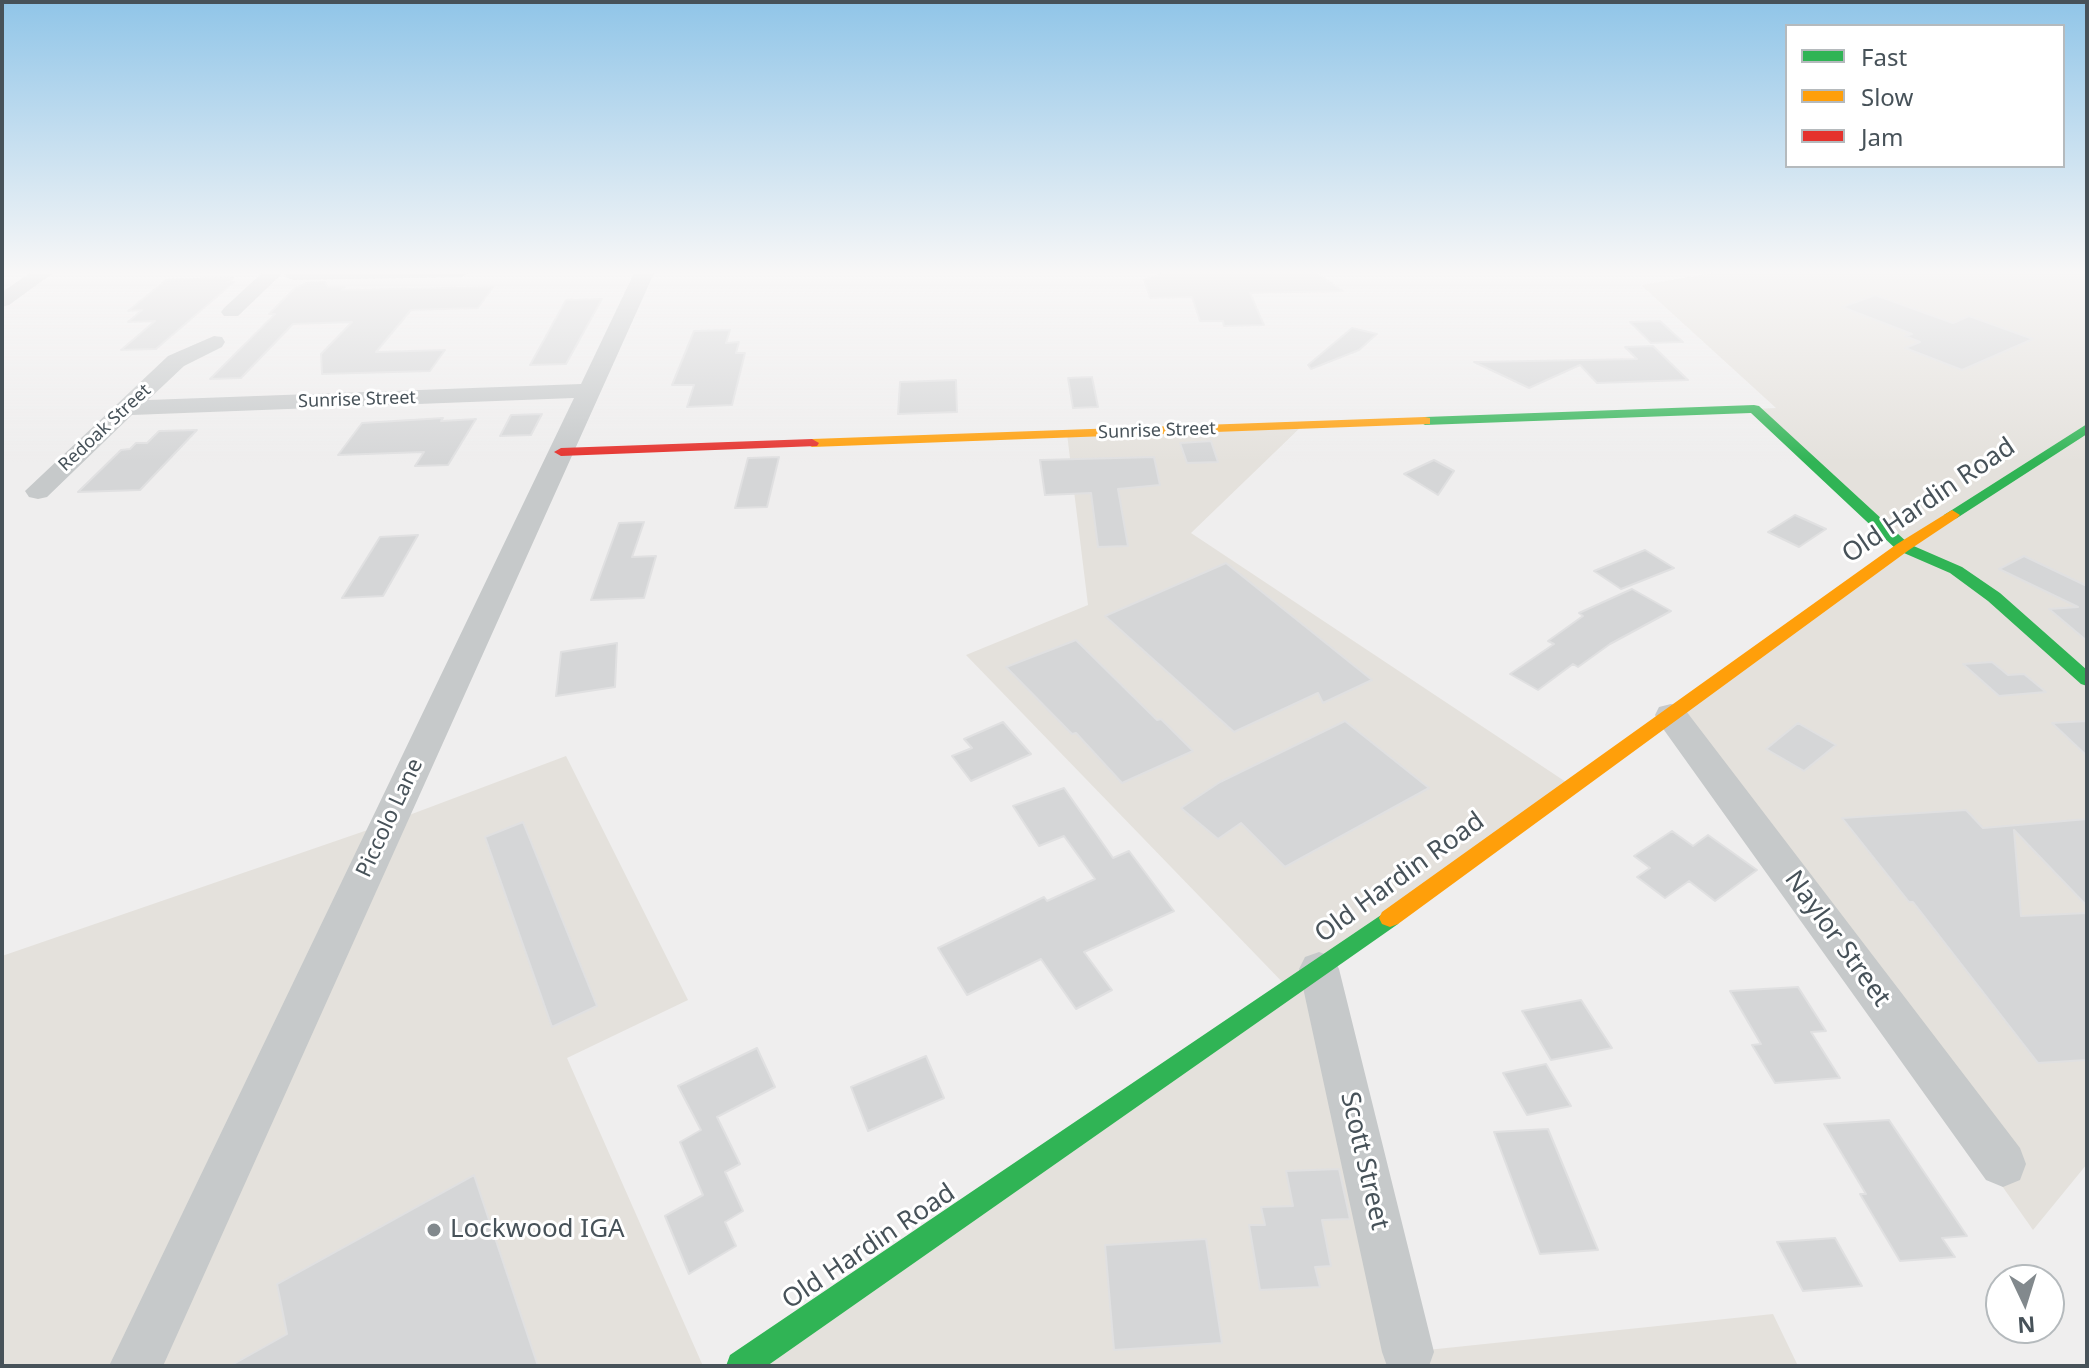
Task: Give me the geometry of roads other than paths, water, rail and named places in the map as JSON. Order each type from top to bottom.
[{"type":"street","name":"Piccolo Lane","points":[[136,1366],[615,335]]},
{"type":"street","name":"Redoak Street","points":[[38,491],[176,361],[214,342]]},
{"type":"street","name":"Sunrise Street","points":[[126,408],[589,391]]},
{"type":"street","name":"Sunrise Street","points":[[561,452],[1754,409],[1903,547]]},
{"type":"street","name":"Old Hardin Road","points":[[741,1366],[1319,969],[1903,547],[2087,428]]},
{"type":"street","points":[[1903,547],[1956,570],[1981,588],[2087,680]]},
{"type":"street","name":"Naylor Street","points":[[1671,715],[2003,1164]]},
{"type":"street","name":"Scott Street","points":[[1319,969],[1408,1352]]},
{"type":"place","name":"Lockwood IGA","points":[[434,1230]]}]
